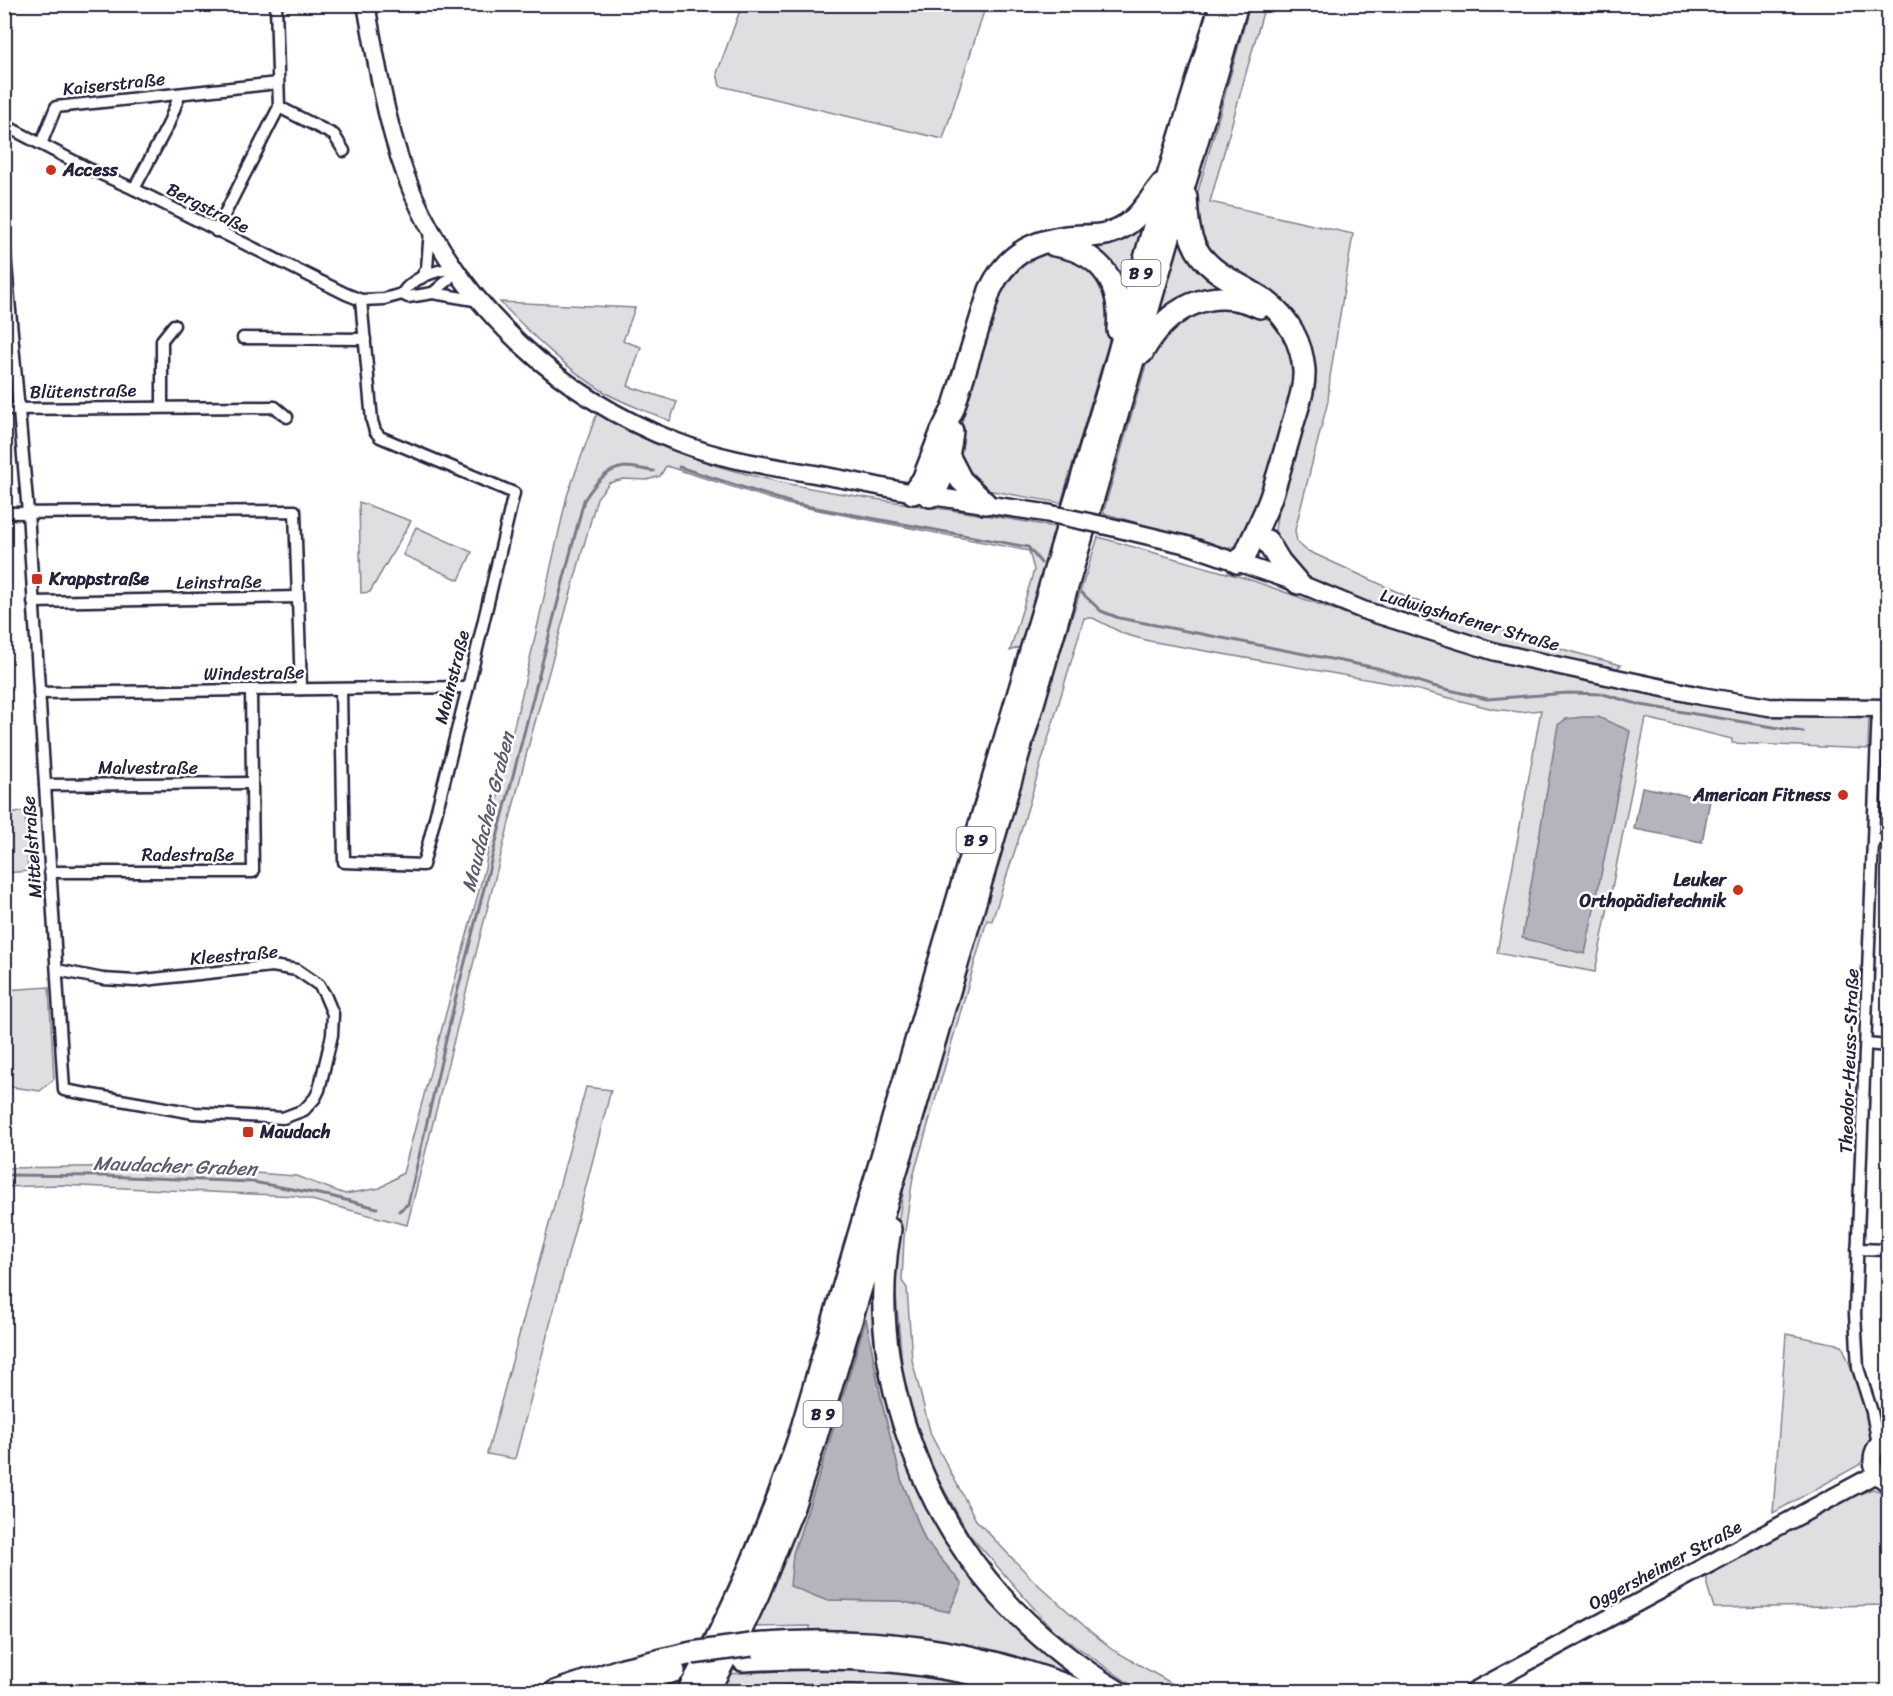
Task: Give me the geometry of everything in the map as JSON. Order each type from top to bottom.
[{"type":"highway","name":"B 9","points":[[707,1692],[741,1630],[792,1510],[812,1453],[910,1125],[1177,179],[1221,4]]},
{"type":"highway","name":"B 9","points":[[1177,179],[1237,4]]},
{"type":"highway","points":[[953,409],[948,454],[939,488],[922,490],[942,431],[953,409],[990,290],[997,275],[1015,256],[1032,246],[1067,237],[1103,235],[1122,228],[1177,179],[1193,242],[1203,259],[1218,272],[1267,301],[1293,330],[1302,352],[1304,373],[1302,391],[1270,499],[1243,561],[1256,560],[1267,541],[1270,499]]},
{"type":"highway","points":[[1041,243],[1064,247],[1087,255],[1097,262],[1110,279],[1119,312],[1120,376]]},
{"type":"highway","points":[[1120,376],[1152,335],[1171,316],[1193,303],[1221,297],[1245,300],[1281,316]]},
{"type":"highway","name":"B 9","points":[[688,1692],[753,1563],[799,1438],[1120,376]]},
{"type":"highway","points":[[948,454],[962,480],[985,503]]},
{"type":"highway","points":[[1267,541],[1280,562],[1298,583]]},
{"type":"highway","points":[[910,1125],[887,1247],[884,1285],[885,1319],[897,1400],[916,1458],[941,1510],[969,1557],[1000,1596],[1017,1614],[1071,1660],[1118,1692]]},
{"type":"highway","points":[[555,1692],[623,1669],[842,1641],[925,1648],[1027,1671],[1083,1692]]},
{"type":"highway","points":[[747,1652],[892,1661],[981,1675],[1040,1692]]},
{"type":"highway","points":[[602,1692],[689,1660]]},
{"type":"street","points":[[216,231],[279,107],[276,4]]},
{"type":"street","name":"Ludwigshafener Straße","points":[[366,4],[386,111],[397,149],[413,192],[430,227],[456,268],[481,301],[520,344],[543,365],[599,405],[646,429],[711,454],[768,467],[922,490],[1051,514],[1187,546],[1243,561],[1363,610],[1496,652],[1701,696],[1769,707],[1883,708]]},
{"type":"street","name":"Kaiserstraße","points":[[41,144],[56,107],[278,83]]},
{"type":"street","name":"Kaiserstraße","points":[[134,189],[168,125],[180,94]]},
{"type":"street","points":[[279,107],[334,135],[344,151]]},
{"type":"street","name":"Bergstraße","points":[[4,125],[216,231],[362,300],[384,299],[402,294],[408,297],[433,292],[481,301]]},
{"type":"street","points":[[421,279],[427,268],[430,227]]},
{"type":"street","name":"Mittelstraße","points":[[4,243],[28,512],[64,1090]]},
{"type":"street","points":[[433,292],[447,281],[456,268]]},
{"type":"street","name":"Bergstraße","points":[[402,294],[405,289],[421,279],[440,270],[456,268]]},
{"type":"street","name":"Mohnstraße","points":[[341,690],[344,862],[423,865],[514,493],[380,437],[375,431],[372,422],[362,300]]},
{"type":"street","name":"Blütenstraße","points":[[162,407],[162,340],[174,326]]},
{"type":"street","points":[[243,338],[365,339]]},
{"type":"street","name":"Blütenstraße","points":[[4,409],[275,407],[287,417]]},
{"type":"street","points":[[4,513],[295,511],[301,689]]},
{"type":"street","name":"Leinstraße","points":[[33,602],[298,597]]},
{"type":"street","name":"Windestraße","points":[[39,693],[468,687]]},
{"type":"street","name":"Radestraße","points":[[50,872],[253,872],[251,690]]},
{"type":"street","name":"Theodor-Heuss-Straße","points":[[1883,708],[1874,839],[1855,1345],[1858,1368],[1872,1412],[1885,1439]]},
{"type":"street","name":"Malvestraße","points":[[45,785],[251,783]]},
{"type":"street","points":[[1874,839],[1888,840]]},
{"type":"street","name":"Kleestraße","points":[[57,970],[103,979],[135,981],[272,966],[290,967],[305,974],[319,985],[330,1004],[334,1023],[322,1079],[315,1098],[304,1110],[283,1118],[194,1113],[64,1090]]},
{"type":"street","points":[[1866,1044],[1888,1046]]},
{"type":"street","points":[[1857,1250],[1888,1250]]},
{"type":"street","points":[[1882,1479],[1872,1459],[1885,1439]]},
{"type":"street","name":"Oggersheimer Straße","points":[[1472,1692],[1882,1479]]},
{"type":"shaded area","points":[[742,4],[986,5],[943,139],[720,86],[717,73]]},
{"type":"shaded area","points":[[1250,5],[1265,5],[1210,202],[1353,234],[1328,401],[1295,530],[1297,542],[1306,550],[1428,606],[1569,651],[1621,665],[1613,671],[1466,636],[1383,608],[1311,579],[1282,554],[1274,537],[1282,481],[1310,350],[1204,253],[1192,213]]},
{"type":"shaded area","points":[[1149,212],[1123,301],[1085,242]]},
{"type":"shaded area","points":[[1183,218],[1232,293],[1151,330]]},
{"type":"shaded area","points":[[1060,251],[1089,262],[1114,307],[1108,345],[1061,503],[981,489],[965,475],[957,451],[961,425],[996,296],[1008,273],[1037,254]]},
{"type":"shaded area","points":[[500,302],[635,308],[623,341],[641,347],[628,386],[677,402],[670,421],[621,401],[591,384],[550,351]]},
{"type":"shaded area","points":[[1210,303],[1254,310],[1271,321],[1284,337],[1294,360],[1295,392],[1263,494],[1246,537],[1238,545],[1227,549],[1103,513],[1153,341]]},
{"type":"shaded area","points":[[597,413],[662,446],[731,470],[771,480],[1055,527],[1022,646],[1010,651],[1034,570],[1029,551],[787,504],[666,466],[660,476],[647,480],[623,479],[609,483],[597,498],[529,744],[407,1225],[296,1196],[60,1185],[5,1187],[4,1168],[151,1166],[296,1176],[345,1194],[380,1188],[403,1173],[485,868],[502,774],[567,496]]},
{"type":"shaded area","points":[[359,502],[411,521],[370,592],[361,593]]},
{"type":"shaded area","points":[[416,527],[472,552],[459,580],[403,555]]},
{"type":"shaded area","points":[[1098,537],[1248,579],[1369,622],[1488,657],[1809,715],[1869,717],[1868,749],[1732,743],[1732,739],[1646,718],[1595,972],[1497,953],[1541,710],[1520,712],[1493,709],[1399,685],[1149,641],[1124,634],[1093,618],[1084,618],[1018,841],[992,921],[987,920],[913,1177],[904,1238],[902,1281],[907,1288],[912,1360],[931,1435],[976,1520],[1033,1580],[1091,1632],[1115,1651],[1185,1691],[1140,1691],[1053,1630],[968,1533],[929,1462],[904,1384],[894,1273],[897,1229],[906,1175],[1044,703]]},
{"type":"shaded area","points":[[1598,717],[1630,731],[1585,954],[1522,938],[1558,725],[1566,719]]},
{"type":"shaded area","points":[[1642,787],[1710,800],[1702,842],[1634,829]]},
{"type":"shaded area","points":[[25,811],[28,871],[5,873],[5,815]]},
{"type":"shaded area","points":[[49,987],[54,1079],[40,1091],[5,1086],[5,990]]},
{"type":"shaded area","points":[[586,1087],[611,1090],[515,1459],[487,1454]]},
{"type":"shaded area","points":[[874,1268],[880,1333],[950,1538],[1105,1689],[810,1632],[810,1626],[752,1627]],"holes":[[[866,1320],[882,1404],[901,1479],[925,1540],[962,1584],[949,1612],[900,1601],[825,1600],[793,1555]]]},
{"type":"shaded area","points":[[866,1319],[882,1404],[901,1479],[925,1540],[962,1584],[949,1612],[900,1601],[825,1600],[790,1586],[793,1554],[821,1470]]},
{"type":"shaded area","points":[[1786,1334],[1842,1345],[1866,1406],[1872,1441],[1869,1451],[1859,1465],[1773,1513]]},
{"type":"shaded area","points":[[1873,1489],[1888,1494],[1888,1605],[1714,1608],[1707,1585],[1707,1570],[1845,1499]]},
{"type":"shaded area","points":[[852,1667],[946,1677],[999,1691],[890,1692],[853,1684],[792,1684],[757,1691],[715,1692],[726,1674]]},
{"type":"shaded area","points":[[792,1684],[853,1684],[890,1691],[757,1691]]},
{"type":"waterway","name":"Maudacher Graben","points":[[399,1211],[408,1204],[455,1001],[584,500],[596,483],[606,474],[618,468],[632,467],[654,471]]},
{"type":"waterway","points":[[679,467],[795,504],[1028,547],[1041,563]]},
{"type":"waterway","points":[[1082,593],[1101,611],[1119,618],[1377,668],[1433,686],[1487,699],[1568,693],[1603,694],[1641,705],[1803,732]]},
{"type":"waterway","name":"Maudacher Graben","points":[[4,1175],[253,1182],[330,1196],[377,1208]]},
{"type":"place","name":"Access","points":[[51,170]]},
{"type":"place","name":"Krappstraße","points":[[37,579]]},
{"type":"place","name":"American Fitness","points":[[1843,795]]},
{"type":"place","name":"Leuker Orthopädietechnik","points":[[1738,890]]},
{"type":"place","name":"Maudach","points":[[248,1132]]}]
